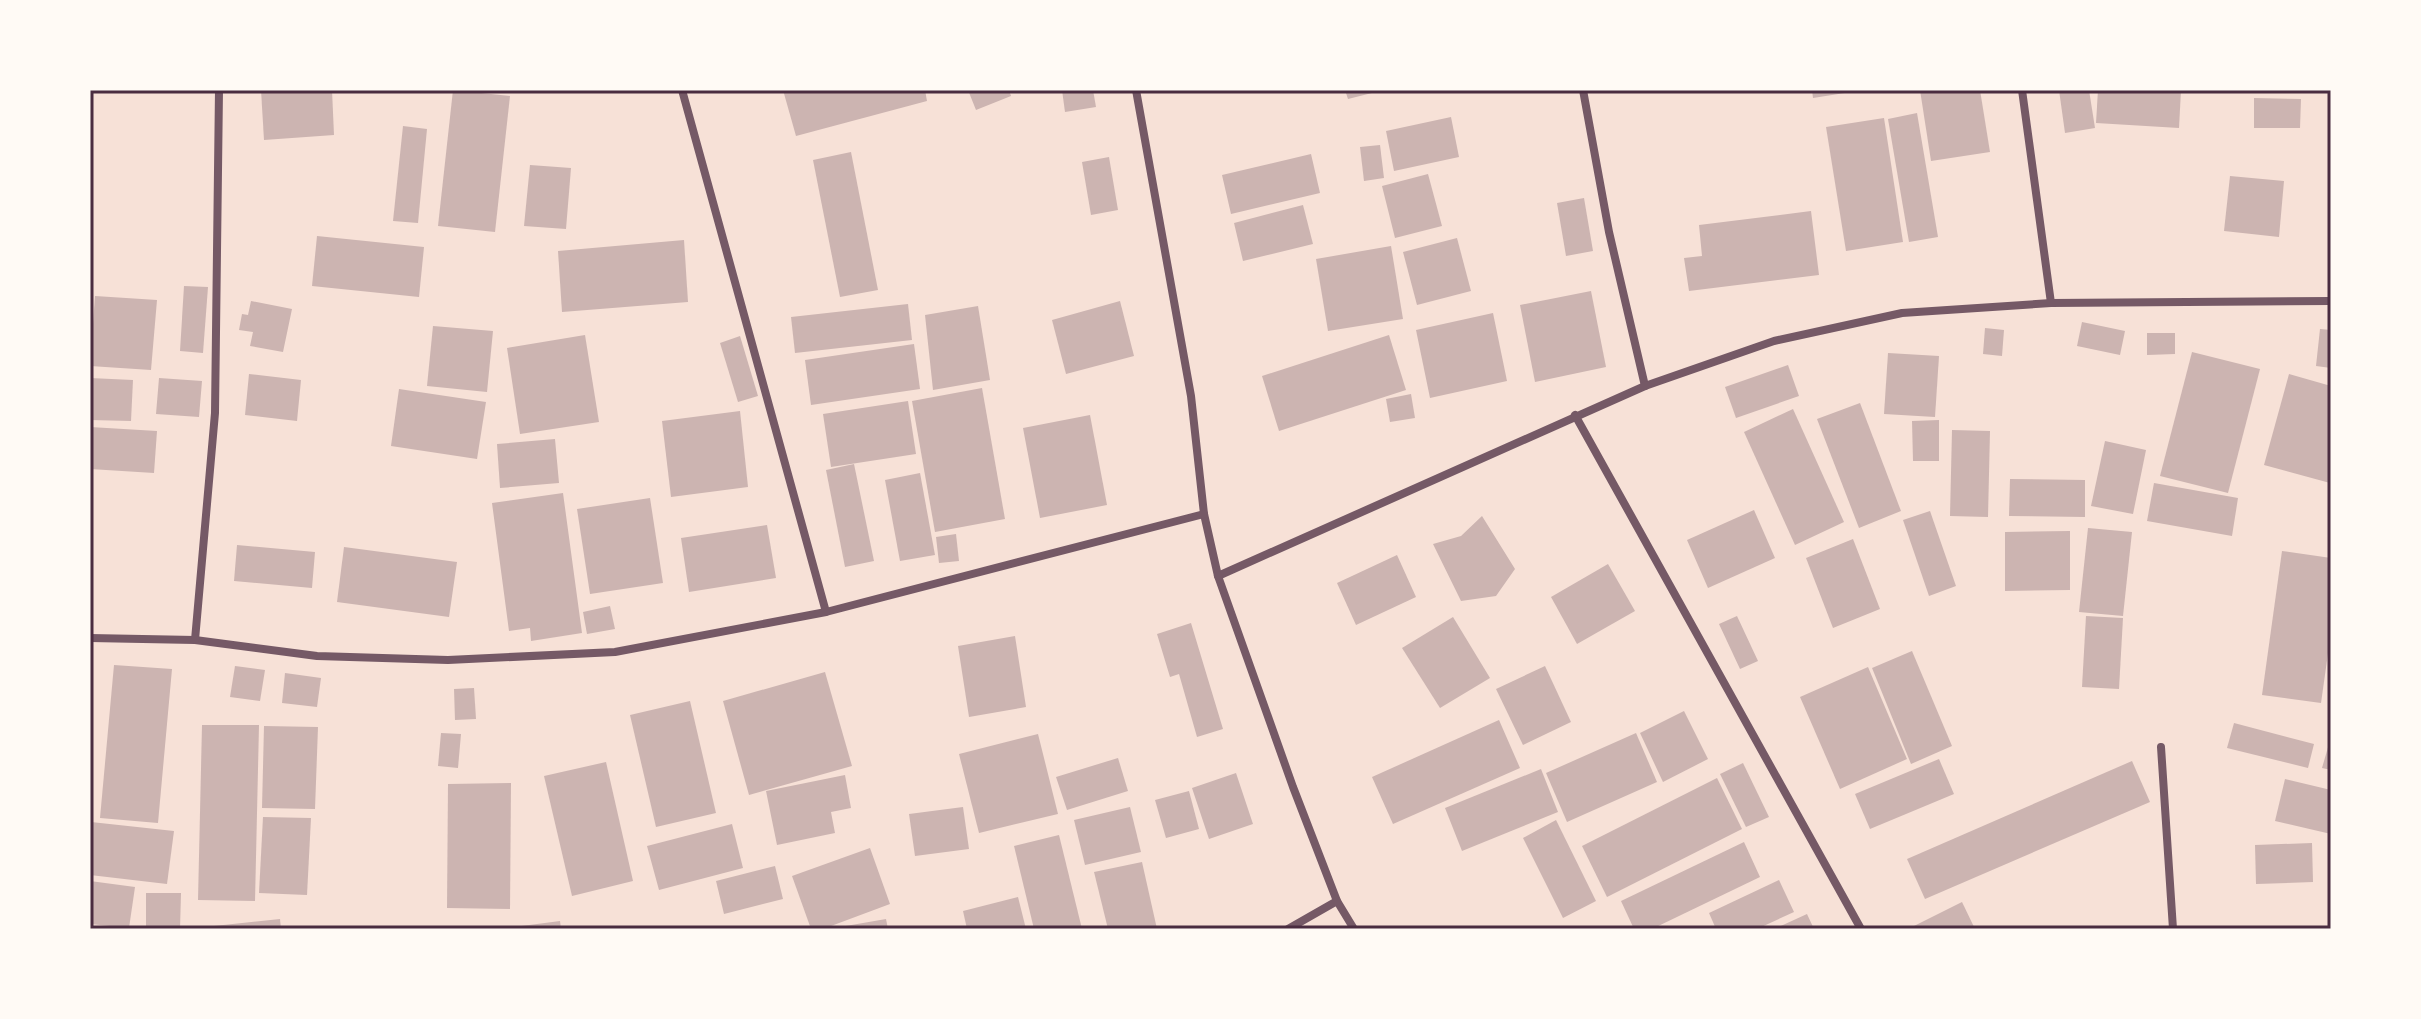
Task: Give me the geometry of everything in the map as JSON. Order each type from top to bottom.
[{"type":"street","points":[[195,640],[215,413],[219,90]]},
{"type":"street","points":[[682,90],[826,612]]},
{"type":"street","points":[[1136,90],[1191,396],[1204,514],[1218,576],[1337,901],[1354,929]]},
{"type":"street","points":[[1583,90],[1609,232],[1645,386]]},
{"type":"street","points":[[2022,90],[2051,303]]},
{"type":"street","points":[[1218,576],[1575,415],[1645,386],[1774,341],[1902,313],[2051,303],[2331,301]]},
{"type":"street","points":[[1575,415],[1861,929]]},
{"type":"street","points":[[90,638],[195,640],[317,656],[463,659],[615,652],[826,612],[1204,514]]},
{"type":"street","points":[[2161,747],[2173,929]]},
{"type":"street","points":[[1288,929],[1337,901]]},
{"type":"building","points":[[261,90],[332,90],[334,135],[264,140]]},
{"type":"building","points":[[453,90],[510,96],[495,232],[438,226]]},
{"type":"building","points":[[783,90],[925,90],[927,101],[796,136]]},
{"type":"building","points":[[968,90],[1009,90],[1011,96],[976,110]]},
{"type":"building","points":[[1062,90],[1093,90],[1096,107],[1065,112]]},
{"type":"building","points":[[1345,90],[1371,90],[1372,93],[1348,99]]},
{"type":"building","points":[[1812,90],[1851,90],[1851,92],[1813,98]]},
{"type":"building","points":[[1920,90],[1980,90],[1990,152],[1931,161]]},
{"type":"building","points":[[2059,90],[2089,90],[2095,128],[2065,133]]},
{"type":"building","points":[[2098,90],[2181,90],[2179,128],[2096,123]]},
{"type":"building","points":[[2254,98],[2301,99],[2300,128],[2254,128]]},
{"type":"building","points":[[1917,113],[1938,237],[1909,242],[1888,119]]},
{"type":"building","points":[[1451,117],[1459,157],[1394,171],[1386,131]]},
{"type":"building","points":[[1884,118],[1903,242],[1846,251],[1826,127]]},
{"type":"building","points":[[403,126],[427,129],[418,223],[393,221]]},
{"type":"building","points":[[1380,145],[1384,178],[1364,181],[1360,147]]},
{"type":"building","points":[[851,152],[878,290],[840,297],[813,160]]},
{"type":"building","points":[[1311,154],[1320,193],[1231,214],[1222,175]]},
{"type":"building","points":[[1109,157],[1118,210],[1091,215],[1082,162]]},
{"type":"building","points":[[530,165],[571,168],[566,229],[524,226]]},
{"type":"building","points":[[1428,174],[1442,226],[1395,238],[1382,186]]},
{"type":"building","points":[[2230,176],[2284,181],[2279,237],[2224,231]]},
{"type":"building","points":[[1584,198],[1593,251],[1566,256],[1557,203]]},
{"type":"building","points":[[1303,205],[1313,244],[1243,261],[1234,223]]},
{"type":"building","points":[[1811,211],[1819,275],[1689,291],[1684,258],[1702,256],[1699,225]]},
{"type":"building","points":[[317,236],[424,247],[419,297],[312,286]]},
{"type":"building","points":[[1457,238],[1471,291],[1417,305],[1403,252]]},
{"type":"building","points":[[684,240],[688,302],[562,312],[558,251]]},
{"type":"building","points":[[1391,246],[1403,319],[1328,331],[1316,259]]},
{"type":"building","points":[[184,286],[208,287],[203,353],[180,351]]},
{"type":"building","points":[[1591,291],[1606,367],[1535,382],[1520,305]]},
{"type":"building","points":[[95,296],[157,300],[151,370],[90,366]]},
{"type":"building","points":[[251,301],[292,309],[283,352],[250,346],[253,332],[239,330],[242,314],[248,315]]},
{"type":"building","points":[[1120,301],[1134,356],[1066,374],[1052,320]]},
{"type":"building","points":[[908,304],[912,340],[795,353],[791,317]]},
{"type":"building","points":[[978,306],[990,380],[933,390],[925,315]]},
{"type":"building","points":[[1493,313],[1507,381],[1430,398],[1416,330]]},
{"type":"building","points":[[2082,322],[2125,331],[2120,355],[2077,346]]},
{"type":"building","points":[[433,326],[493,331],[487,392],[427,386]]},
{"type":"building","points":[[1985,328],[2004,330],[2002,356],[1983,354]]},
{"type":"building","points":[[2320,329],[2331,330],[2331,368],[2316,366]]},
{"type":"building","points":[[2147,333],[2175,333],[2175,354],[2147,355]]},
{"type":"building","points":[[585,335],[599,422],[520,434],[507,348]]},
{"type":"building","points":[[1389,335],[1406,390],[1279,431],[1262,376]]},
{"type":"building","points":[[740,336],[758,396],[738,402],[720,343]]},
{"type":"building","points":[[914,344],[920,389],[811,405],[805,360]]},
{"type":"building","points":[[2192,352],[2260,369],[2228,493],[2160,476]]},
{"type":"building","points":[[1888,353],[1939,356],[1935,417],[1884,414]]},
{"type":"building","points":[[1788,365],[1799,396],[1736,418],[1725,387]]},
{"type":"building","points":[[249,374],[301,380],[297,421],[245,415]]},
{"type":"building","points":[[2289,374],[2331,386],[2330,483],[2264,465]]},
{"type":"building","points":[[90,378],[133,380],[131,421],[90,420]]},
{"type":"building","points":[[159,378],[202,381],[199,417],[156,414]]},
{"type":"building","points":[[982,388],[1005,519],[935,532],[912,401]]},
{"type":"building","points":[[399,389],[486,402],[477,459],[391,446]]},
{"type":"building","points":[[1411,394],[1415,418],[1390,422],[1386,399]]},
{"type":"building","points":[[908,401],[916,454],[831,467],[823,414]]},
{"type":"building","points":[[1860,403],[1901,511],[1859,528],[1817,419]]},
{"type":"building","points":[[1793,409],[1844,522],[1795,545],[1744,432]]},
{"type":"building","points":[[740,411],[748,487],[671,497],[662,421]]},
{"type":"building","points":[[1090,415],[1107,505],[1040,518],[1023,428]]},
{"type":"building","points":[[1939,420],[1939,461],[1913,461],[1912,421]]},
{"type":"building","points":[[90,427],[157,431],[154,473],[90,469]]},
{"type":"building","points":[[1952,430],[1990,431],[1988,517],[1950,516]]},
{"type":"building","points":[[555,439],[559,483],[500,488],[497,444]]},
{"type":"building","points":[[2105,441],[2146,450],[2133,514],[2091,506]]},
{"type":"building","points":[[854,464],[874,561],[845,567],[826,470]]},
{"type":"building","points":[[920,473],[935,555],[900,561],[885,480]]},
{"type":"building","points":[[2010,479],[2085,480],[2085,517],[2009,516]]},
{"type":"building","points":[[2154,483],[2238,498],[2232,536],[2147,521]]},
{"type":"building","points":[[563,493],[582,633],[531,641],[530,628],[509,631],[492,503]]},
{"type":"building","points":[[650,498],[663,583],[590,594],[577,509]]},
{"type":"building","points":[[1754,510],[1775,558],[1708,588],[1687,540]]},
{"type":"building","points":[[1930,511],[1956,586],[1929,596],[1903,520]]},
{"type":"building","points":[[1482,516],[1515,569],[1496,596],[1461,601],[1433,544],[1461,536]]},
{"type":"building","points":[[767,525],[776,578],[689,592],[681,538]]},
{"type":"building","points":[[2088,528],[2132,532],[2123,616],[2079,612]]},
{"type":"building","points":[[2070,531],[2070,590],[2005,591],[2005,532]]},
{"type":"building","points":[[956,534],[959,561],[939,563],[936,537]]},
{"type":"building","points":[[1853,539],[1880,609],[1833,628],[1806,558]]},
{"type":"building","points":[[237,545],[315,552],[312,588],[234,581]]},
{"type":"building","points":[[344,547],[457,562],[449,617],[337,602]]},
{"type":"building","points":[[2282,551],[2331,558],[2331,632],[2321,703],[2262,695]]},
{"type":"building","points":[[1397,555],[1416,597],[1356,625],[1337,583]]},
{"type":"building","points":[[1608,564],[1635,611],[1577,644],[1551,597]]},
{"type":"building","points":[[610,606],[615,629],[587,634],[583,612]]},
{"type":"building","points":[[1737,616],[1758,661],[1740,669],[1719,624]]},
{"type":"building","points":[[2086,616],[2123,618],[2119,689],[2082,687]]},
{"type":"building","points":[[1453,617],[1490,678],[1440,708],[1402,648]]},
{"type":"building","points":[[1191,623],[1223,729],[1197,737],[1179,674],[1170,677],[1157,634]]},
{"type":"building","points":[[1015,636],[1026,707],[969,717],[958,646]]},
{"type":"building","points":[[1912,651],[1952,746],[1911,764],[1872,668]]},
{"type":"building","points":[[114,665],[172,669],[158,823],[100,818]]},
{"type":"building","points":[[235,666],[265,670],[260,701],[230,697]]},
{"type":"building","points":[[1545,666],[1571,722],[1523,745],[1496,689]]},
{"type":"building","points":[[1868,667],[1907,759],[1840,789],[1800,697]]},
{"type":"building","points":[[825,672],[852,766],[749,795],[723,701]]},
{"type":"building","points":[[285,673],[321,678],[317,707],[282,703]]},
{"type":"building","points":[[474,688],[476,719],[455,720],[454,689]]},
{"type":"building","points":[[690,701],[716,813],[656,827],[630,715]]},
{"type":"building","points":[[1684,711],[1708,759],[1663,782],[1640,733]]},
{"type":"building","points":[[1499,720],[1520,768],[1393,824],[1372,777]]},
{"type":"building","points":[[2234,723],[2314,744],[2308,768],[2227,748]]},
{"type":"building","points":[[202,725],[259,725],[255,901],[198,900]]},
{"type":"building","points":[[264,726],[318,727],[315,809],[262,808]]},
{"type":"building","points":[[441,733],[461,734],[458,768],[438,766]]},
{"type":"building","points":[[1636,733],[1657,782],[1567,822],[1546,773]]},
{"type":"building","points":[[1038,734],[1058,814],[979,833],[959,754]]},
{"type":"building","points":[[2331,737],[2331,770],[2322,768]]},
{"type":"building","points":[[1118,758],[1128,791],[1067,810],[1056,777]]},
{"type":"building","points":[[1939,759],[1954,794],[1870,829],[1855,794]]},
{"type":"building","points":[[2132,761],[2150,802],[1925,899],[1907,859]]},
{"type":"building","points":[[606,762],[633,881],[572,896],[544,776]]},
{"type":"building","points":[[1743,763],[1769,817],[1746,827],[1720,774]]},
{"type":"building","points":[[1541,769],[1558,812],[1462,851],[1445,808]]},
{"type":"building","points":[[1236,773],[1253,824],[1209,839],[1192,788]]},
{"type":"building","points":[[845,775],[851,808],[831,812],[835,833],[777,845],[766,791]]},
{"type":"building","points":[[1717,778],[1742,829],[1607,897],[1582,846]]},
{"type":"building","points":[[2285,779],[2331,790],[2331,834],[2275,821]]},
{"type":"building","points":[[511,783],[510,909],[447,908],[448,784]]},
{"type":"building","points":[[1189,791],[1199,829],[1166,838],[1155,800]]},
{"type":"building","points":[[963,807],[969,849],[915,856],[909,814]]},
{"type":"building","points":[[1130,807],[1141,852],[1085,865],[1074,820]]},
{"type":"building","points":[[263,817],[311,818],[307,895],[259,893]]},
{"type":"building","points":[[1556,820],[1596,901],[1563,918],[1523,838]]},
{"type":"building","points":[[91,822],[174,831],[167,884],[90,875]]},
{"type":"building","points":[[732,824],[743,868],[659,890],[647,846]]},
{"type":"building","points":[[1059,835],[1082,929],[1034,929],[1014,846]]},
{"type":"building","points":[[1744,842],[1760,877],[1652,929],[1634,929],[1621,901]]},
{"type":"building","points":[[2312,843],[2313,882],[2256,884],[2255,845]]},
{"type":"building","points":[[870,848],[890,904],[823,929],[811,929],[792,876]]},
{"type":"building","points":[[1142,862],[1157,929],[1108,929],[1094,872]]},
{"type":"building","points":[[775,866],[783,899],[724,914],[716,881]]},
{"type":"building","points":[[1779,880],[1794,912],[1757,929],[1716,929],[1709,913]]},
{"type":"building","points":[[90,881],[135,887],[129,928],[90,924]]},
{"type":"building","points":[[146,893],[181,893],[180,929],[146,929]]},
{"type":"building","points":[[1018,897],[1026,929],[967,929],[963,911]]},
{"type":"building","points":[[1962,902],[1975,929],[1915,929],[1914,926]]},
{"type":"building","points":[[1807,914],[1814,929],[1774,929]]},
{"type":"building","points":[[280,919],[281,929],[214,929],[214,926]]},
{"type":"building","points":[[886,919],[888,929],[840,929],[840,927]]},
{"type":"building","points":[[560,921],[561,929],[514,929],[514,927]]}]
